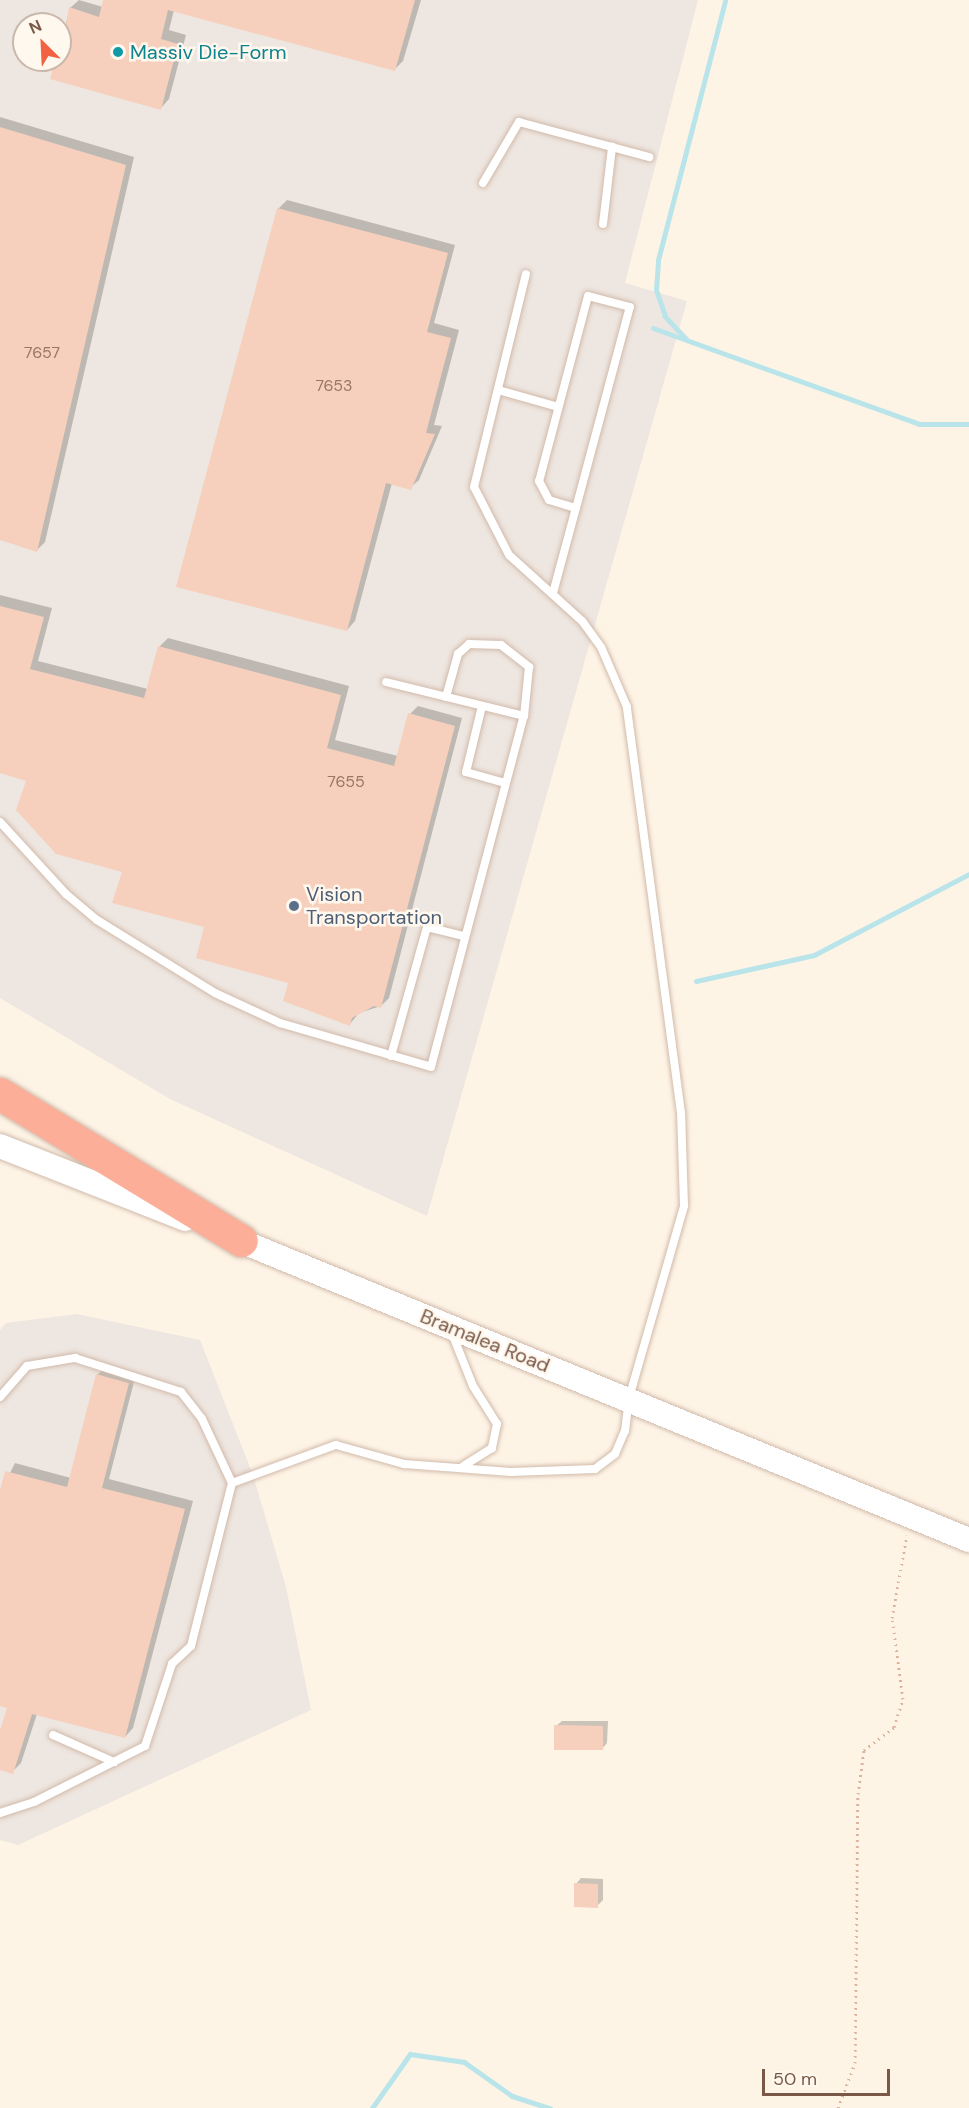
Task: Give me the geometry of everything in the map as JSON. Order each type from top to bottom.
[{"type":"highway","points":[[0,1094],[243,1241]]},
{"type":"main road","name":"Bramalea Road","points":[[0,1146],[243,1241],[449,1328],[629,1398],[969,1540]]},
{"type":"lane","points":[[483,183],[519,123],[650,157]]},
{"type":"lane","points":[[603,224],[612,147]]},
{"type":"lane","points":[[232,1483],[336,1445],[404,1464],[577,1473],[595,1468],[615,1454],[684,1206],[681,1113],[627,707],[601,647],[553,593],[509,555],[474,487],[526,274]]},
{"type":"lane","points":[[553,593],[576,508],[630,307],[588,296],[539,482],[549,500],[576,508]]},
{"type":"lane","points":[[498,390],[558,407]]},
{"type":"lane","points":[[0,822],[66,894],[97,920],[215,993],[280,1023],[430,1067],[463,936],[524,716],[529,667],[501,645],[469,644],[458,654],[446,697]]},
{"type":"lane","points":[[386,682],[524,716]]},
{"type":"lane","points":[[482,706],[466,772],[505,783]]},
{"type":"lane","points":[[391,1056],[427,927],[463,936]]},
{"type":"lane","points":[[449,1328],[473,1386],[496,1424],[484,1457],[450,1468]]},
{"type":"lane","points":[[0,1397],[27,1366],[75,1358],[182,1392],[201,1419],[232,1483],[191,1646],[172,1664],[145,1746],[0,1813]]},
{"type":"lane","points":[[53,1736],[114,1762]]},
{"type":"path","points":[[838,2108],[855,2063],[858,1794],[864,1750],[894,1727],[903,1699],[892,1618],[911,1516]]},
{"type":"shaded area","points":[[0,0],[698,0],[625,283],[687,301],[427,1216],[170,1099],[0,998]]},
{"type":"shaded area","points":[[77,1314],[200,1340],[253,1475],[286,1587],[311,1710],[18,1845],[0,1840],[0,1330],[6,1323]]},
{"type":"building","name":"Massiv Die-Form","points":[[103,0],[415,0],[395,71],[168,10],[161,39],[178,44],[161,110],[50,79],[52,72],[72,72],[72,12],[68,12],[69,7],[99,17]]},
{"type":"building","points":[[0,127],[126,165],[37,552],[0,540]]},
{"type":"building","points":[[277,208],[448,253],[427,332],[451,338],[426,433],[435,434],[411,490],[386,483],[347,631],[176,587]]},
{"type":"building","points":[[0,606],[44,617],[30,669],[144,698],[158,646],[341,695],[327,748],[394,766],[408,713],[455,726],[381,1008],[374,1006],[352,1018],[350,1026],[283,1001],[288,983],[196,958],[204,927],[112,903],[122,872],[56,854],[16,810],[26,781],[0,773]]},
{"type":"building","points":[[96,1374],[129,1383],[102,1488],[185,1509],[125,1738],[32,1714],[13,1774],[0,1770],[0,1730],[7,1708],[0,1706],[0,1490],[5,1471],[67,1487]]},
{"type":"building","points":[[554,1725],[603,1726],[603,1750],[554,1750]]},
{"type":"building","points":[[574,1883],[598,1884],[598,1908],[574,1907]]},
{"type":"waterway","points":[[687,340],[665,316],[656,290],[658,260],[725,0]]},
{"type":"waterway","points":[[653,328],[919,424],[969,424]]},
{"type":"waterway","points":[[696,981],[814,955],[969,874]]},
{"type":"waterway","points":[[372,2108],[410,2054],[464,2062],[512,2096],[550,2108]]},
{"type":"place","name":"Massiv Die-Form","points":[[118,52]]},
{"type":"place","name":"Vision Transportation","points":[[294,906]]}]
